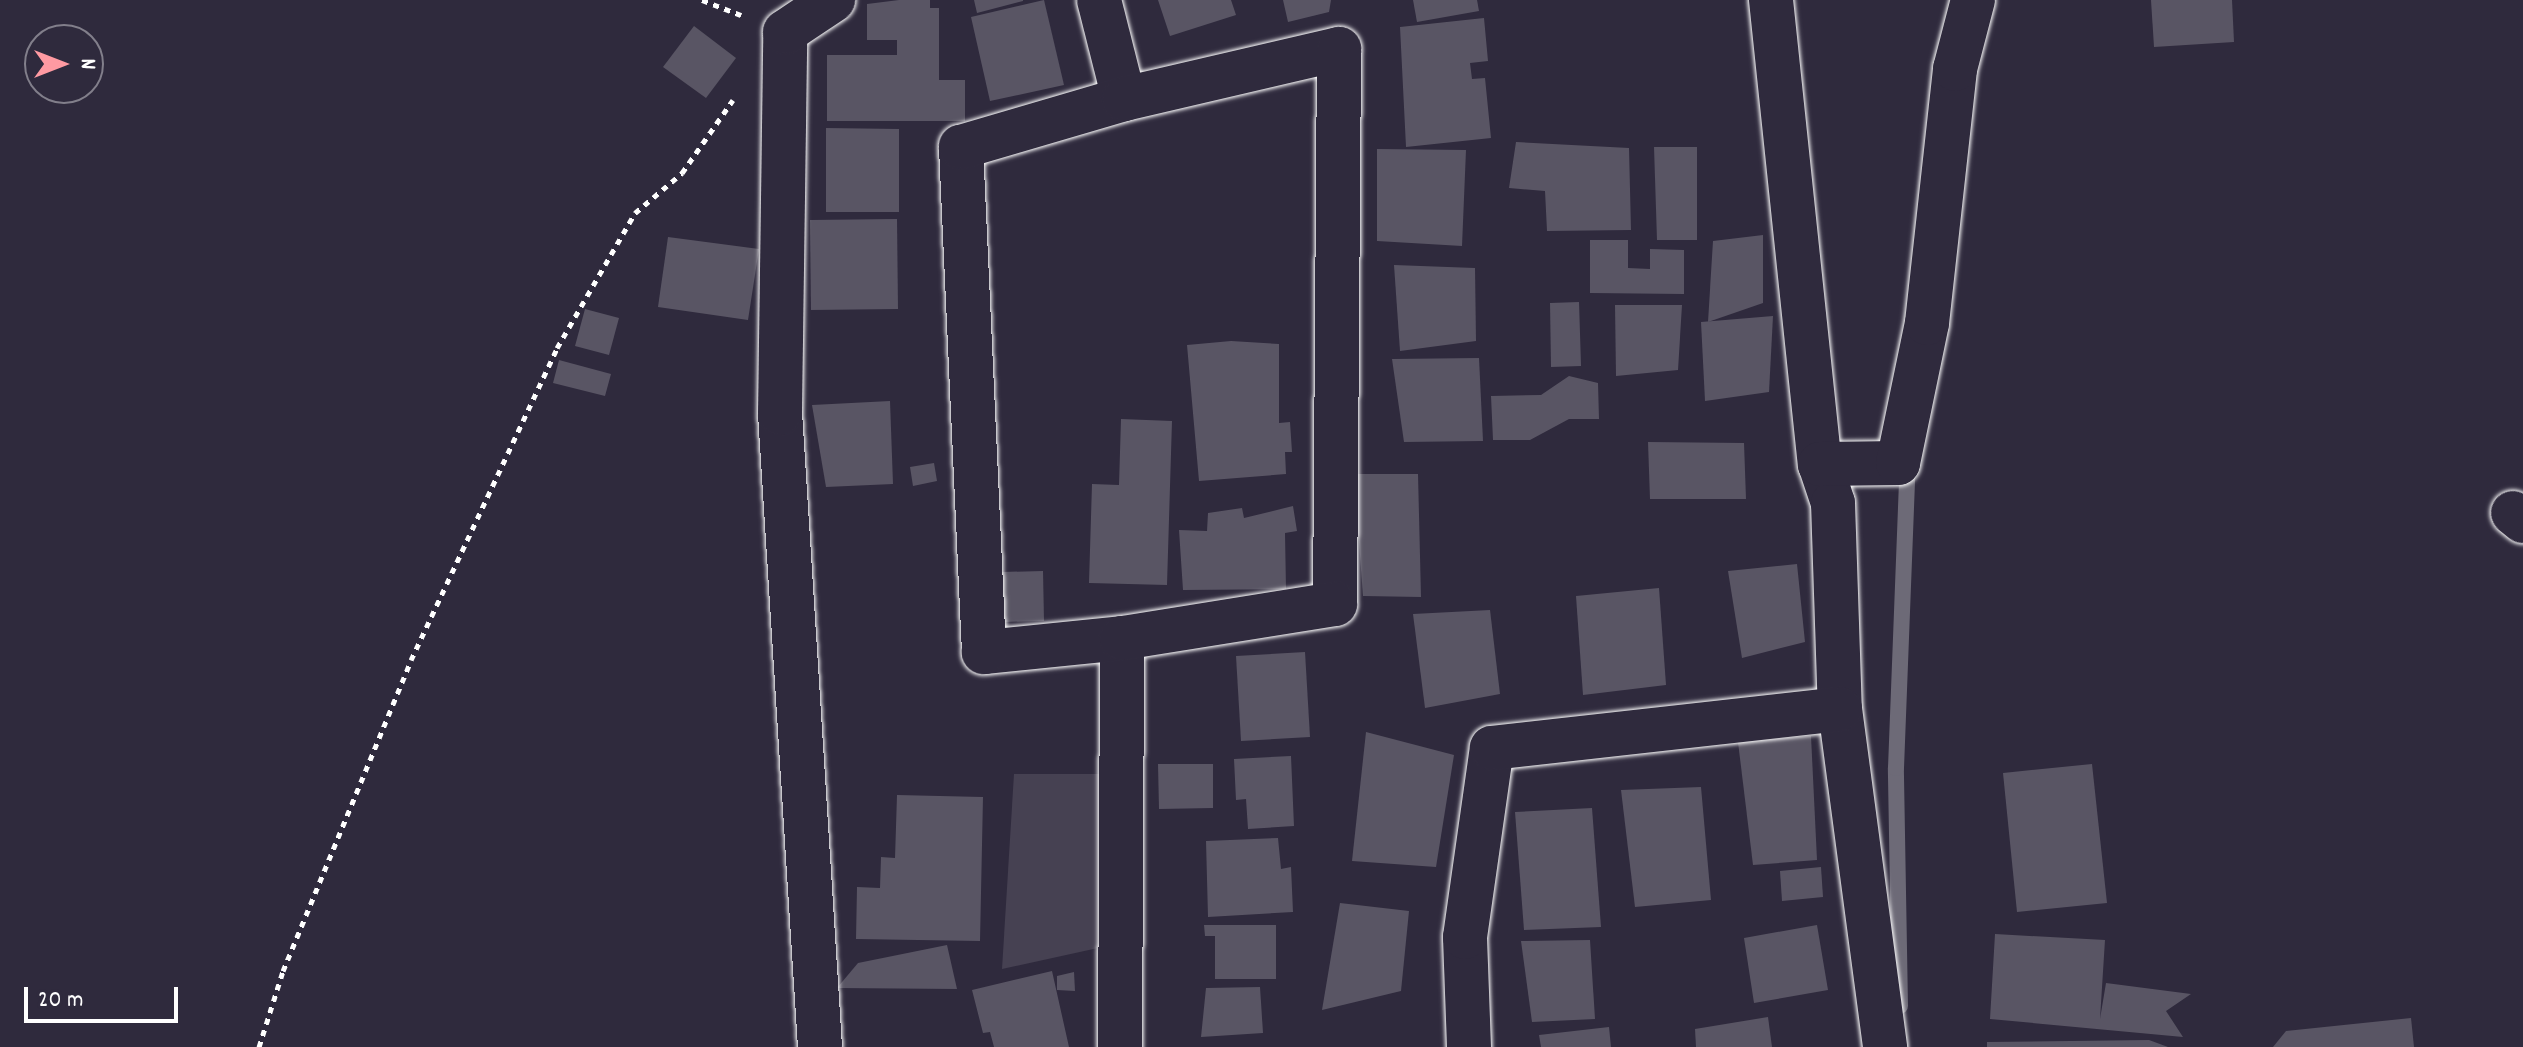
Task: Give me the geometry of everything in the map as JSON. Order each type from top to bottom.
[{"type":"street","points":[[820,1047],[780,490],[785,32],[833,0]]},
{"type":"street","points":[[1099,0],[1124,99]]},
{"type":"street","points":[[1771,0],[1820,464],[1833,503],[1840,709],[1885,1047]]},
{"type":"street","points":[[1820,464],[1898,463],[1927,323],[1955,69],[1973,0]]},
{"type":"street","points":[[1339,49],[1335,604],[1122,638],[984,652],[961,147],[1124,99],[1339,49]]},
{"type":"street","points":[[1120,1047],[1122,638]]},
{"type":"street","points":[[1469,1047],[1465,937],[1492,748],[1840,709]]},
{"type":"path","points":[[259,1047],[283,971],[411,660],[594,276],[635,213],[682,173],[785,32]]},
{"type":"shaded area","points":[[1014,774],[1101,774],[1098,948],[1002,969]]},
{"type":"building","points":[[930,0],[930,8],[939,8],[939,80],[965,80],[965,121],[827,121],[827,55],[897,55],[897,40],[867,40],[867,4]]},
{"type":"building","points":[[974,0],[1023,0],[1023,1],[977,13]]},
{"type":"building","points":[[1044,0],[1064,85],[990,101],[971,17]]},
{"type":"building","points":[[1158,0],[1231,0],[1236,15],[1170,36]]},
{"type":"building","points":[[1283,0],[1331,0],[1329,12],[1288,22]]},
{"type":"building","points":[[1413,0],[1477,0],[1479,11],[1417,22]]},
{"type":"building","points":[[2151,0],[2232,0],[2234,42],[2154,47]]},
{"type":"building","points":[[1484,18],[1488,61],[1470,63],[1472,79],[1485,78],[1491,138],[1406,147],[1400,27]]},
{"type":"building","points":[[694,26],[736,58],[706,98],[663,67]]},
{"type":"building","points":[[826,128],[899,129],[899,212],[826,212]]},
{"type":"building","points":[[1516,142],[1629,148],[1631,230],[1547,231],[1545,191],[1509,188]]},
{"type":"building","points":[[1654,147],[1697,147],[1697,240],[1657,240]]},
{"type":"building","points":[[1377,149],[1466,150],[1462,246],[1377,241]]},
{"type":"building","points":[[897,219],[898,309],[811,310],[810,220]]},
{"type":"building","points":[[1763,235],[1763,303],[1708,322],[1713,241]]},
{"type":"building","points":[[668,237],[759,249],[748,320],[658,307]]},
{"type":"building","points":[[1590,240],[1628,240],[1628,268],[1650,269],[1650,249],[1684,250],[1684,294],[1590,293]]},
{"type":"building","points":[[1394,265],[1475,268],[1476,341],[1400,351]]},
{"type":"building","points":[[1579,302],[1581,366],[1551,367],[1550,303]]},
{"type":"building","points":[[1615,305],[1682,305],[1678,370],[1616,376]]},
{"type":"building","points":[[585,309],[619,318],[609,355],[575,346]]},
{"type":"building","points":[[1773,316],[1769,392],[1705,401],[1701,322]]},
{"type":"building","points":[[1231,341],[1279,344],[1279,423],[1290,422],[1292,452],[1285,452],[1286,474],[1199,481],[1187,345]]},
{"type":"building","points":[[1479,358],[1483,441],[1404,442],[1392,359]]},
{"type":"building","points":[[559,360],[611,374],[605,396],[553,383]]},
{"type":"building","points":[[1569,376],[1598,383],[1599,419],[1569,419],[1530,440],[1493,440],[1491,396],[1541,395]]},
{"type":"building","points":[[890,401],[893,484],[826,487],[812,405]]},
{"type":"building","points":[[1121,419],[1172,421],[1167,585],[1089,583],[1092,484],[1119,485]]},
{"type":"building","points":[[1648,442],[1744,443],[1746,499],[1650,499]]},
{"type":"building","points":[[934,463],[937,481],[913,486],[910,467]]},
{"type":"building","points":[[1354,474],[1418,474],[1421,597],[1363,596]]},
{"type":"building","points":[[1293,506],[1297,531],[1285,533],[1286,589],[1183,590],[1179,530],[1207,531],[1208,513],[1242,508],[1244,518]]},
{"type":"building","points":[[1797,564],[1805,642],[1742,658],[1728,571]]},
{"type":"building","points":[[1043,571],[1044,621],[1002,622],[1002,572]]},
{"type":"building","points":[[1659,588],[1666,685],[1583,695],[1576,596]]},
{"type":"building","points":[[1490,610],[1500,694],[1425,708],[1413,614]]},
{"type":"building","points":[[1305,652],[1310,737],[1241,741],[1236,656]]},
{"type":"building","points":[[1366,732],[1454,755],[1436,867],[1352,861]]},
{"type":"building","points":[[1811,736],[1817,860],[1753,865],[1738,742]]},
{"type":"building","points":[[1291,756],[1294,826],[1248,829],[1246,799],[1236,800],[1234,759]]},
{"type":"building","points":[[1158,764],[1213,764],[1213,808],[1159,809]]},
{"type":"building","points":[[2092,764],[2107,903],[2017,912],[2003,773]]},
{"type":"building","points":[[1701,787],[1711,900],[1635,907],[1621,790]]},
{"type":"building","points":[[897,795],[983,797],[980,941],[856,939],[857,887],[880,888],[881,857],[895,858]]},
{"type":"building","points":[[1592,808],[1601,927],[1524,930],[1515,812]]},
{"type":"building","points":[[1278,838],[1281,869],[1291,867],[1293,912],[1208,917],[1206,841]]},
{"type":"building","points":[[1821,867],[1823,897],[1782,901],[1780,871]]},
{"type":"building","points":[[1340,903],[1409,911],[1401,991],[1322,1010]]},
{"type":"building","points":[[1204,925],[1276,925],[1276,979],[1215,979],[1215,936],[1205,936]]},
{"type":"building","points":[[1817,925],[1828,990],[1754,1003],[1744,938]]},
{"type":"building","points":[[1995,934],[2105,940],[2100,1019],[2106,983],[2191,994],[2166,1011],[2183,1037],[1990,1019]]},
{"type":"building","points":[[1590,940],[1595,1019],[1532,1022],[1521,941]]},
{"type":"building","points":[[947,945],[957,989],[837,988],[858,963]]},
{"type":"building","points":[[1052,971],[1069,1047],[994,1047],[990,1032],[983,1033],[972,990]]},
{"type":"building","points":[[1074,972],[1075,991],[1057,990],[1057,976]]},
{"type":"building","points":[[1260,987],[1263,1033],[1201,1037],[1206,988]]},
{"type":"building","points":[[1768,1017],[1772,1047],[1696,1047],[1695,1029]]},
{"type":"building","points":[[2411,1018],[2414,1047],[2273,1047],[2286,1031]]},
{"type":"building","points":[[1609,1027],[1611,1047],[1541,1047],[1539,1035]]},
{"type":"building","points":[[2149,1040],[2168,1047],[1987,1047],[1987,1042]]},
{"type":"waterway","points":[[1900,1006],[1896,768],[1908,462]]}]
